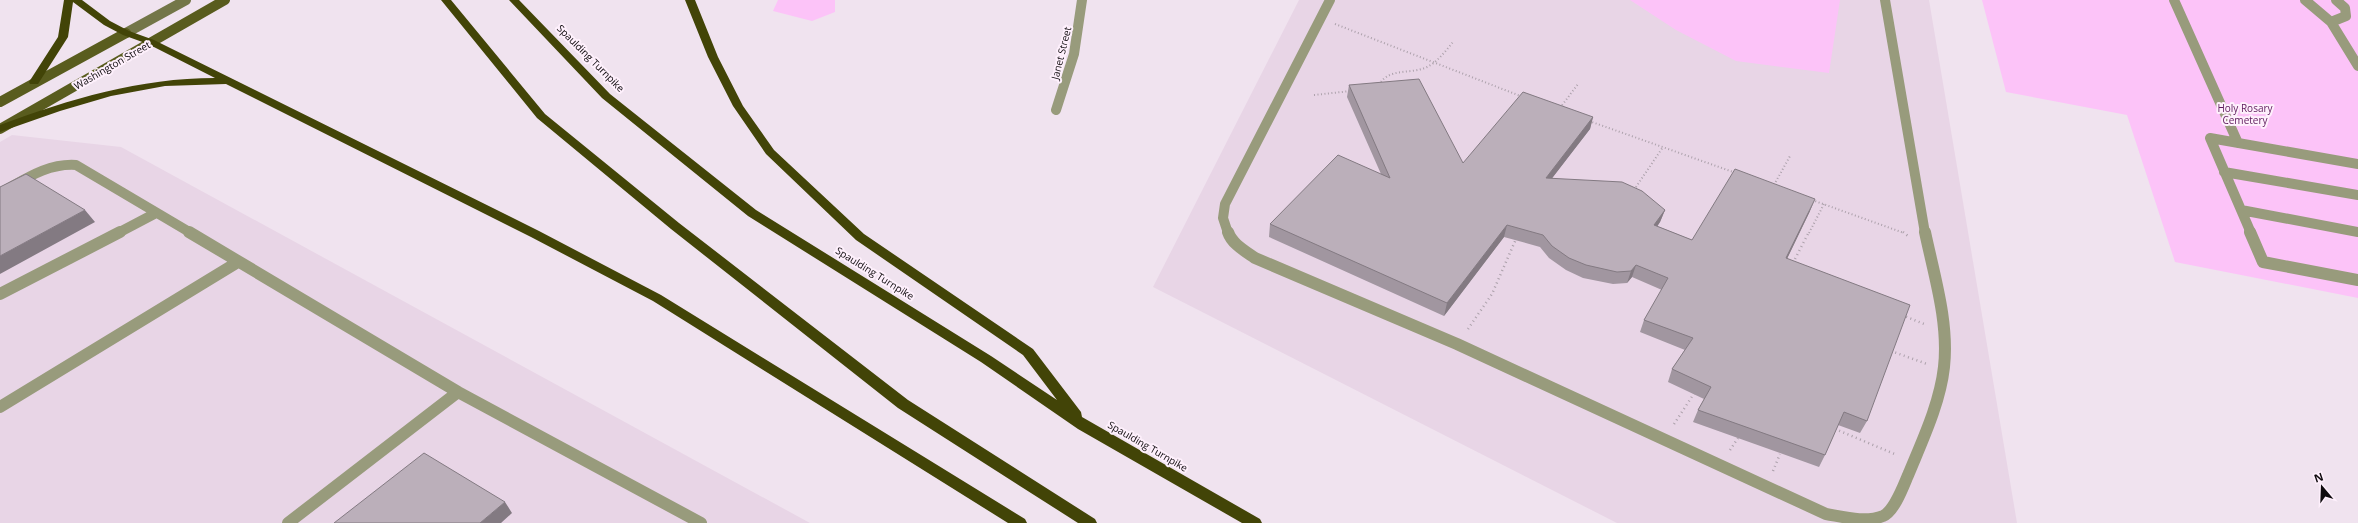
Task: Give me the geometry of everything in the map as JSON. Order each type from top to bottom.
[{"type":"highway","points":[[34,82],[63,37],[69,0]]},
{"type":"highway","points":[[76,0],[107,23],[126,33],[151,42],[230,81],[535,234],[657,298],[1020,523]]},
{"type":"highway","points":[[446,0],[541,116],[676,226],[904,404],[1090,523]]},
{"type":"highway","name":"Spaulding Turnpike","points":[[514,0],[606,96],[752,213],[986,359],[1083,425],[1255,523]]},
{"type":"highway","points":[[690,0],[713,57],[738,106],[770,152],[860,237],[1028,352],[1083,425]]},
{"type":"highway","points":[[0,129],[50,110],[122,89],[186,80],[230,81]]},
{"type":"main road","name":"Washington Street","points":[[0,102],[186,0]]},
{"type":"main road","name":"Washington Street","points":[[0,129],[225,0]]},
{"type":"street","name":"Janet Street","points":[[1056,110],[1074,54],[1082,0]]},
{"type":"street","points":[[1330,0],[1225,204],[1223,218],[1224,226],[1230,238],[1240,248],[1255,258],[1457,344],[1665,438],[1826,514],[1864,520],[1884,516],[1897,500],[1931,418],[1944,368],[1945,350],[1941,306],[1922,223],[1885,0]]},
{"type":"street","points":[[2174,0],[2238,143]]},
{"type":"street","points":[[2305,0],[2331,22],[2358,66]]},
{"type":"street","points":[[2331,22],[2346,16],[2345,8],[2336,0]]},
{"type":"street","points":[[2358,164],[2210,138],[2263,262],[2358,280]]},
{"type":"street","points":[[0,193],[50,167],[66,163],[76,165],[458,392],[700,523]]},
{"type":"street","points":[[2224,172],[2358,195]]},
{"type":"street","points":[[2241,210],[2358,232]]},
{"type":"street","points":[[0,294],[15,288],[156,213]]},
{"type":"street","points":[[0,407],[238,262]]},
{"type":"street","points":[[288,523],[458,392]]},
{"type":"path","points":[[1321,18],[1431,63],[1528,99]]},
{"type":"path","points":[[1378,88],[1380,81],[1389,76],[1425,68],[1454,41]]},
{"type":"path","points":[[1565,113],[1558,110],[1578,84]]},
{"type":"path","points":[[1314,94],[1356,90]]},
{"type":"path","points":[[1588,121],[1744,176]]},
{"type":"path","points":[[1632,192],[1663,147]]},
{"type":"path","points":[[1771,191],[1790,156]]},
{"type":"path","points":[[1766,184],[1781,189]]},
{"type":"path","points":[[1810,199],[1901,231],[1912,239]]},
{"type":"path","points":[[1792,264],[1824,204]]},
{"type":"path","points":[[1457,344],[1492,294],[1517,237]]},
{"type":"path","points":[[1896,313],[1924,324]]},
{"type":"path","points":[[1923,316],[1925,331]]},
{"type":"path","points":[[1890,351],[1927,365],[1928,358]]},
{"type":"path","points":[[1665,438],[1698,387]]},
{"type":"path","points":[[1835,429],[1914,462]]},
{"type":"shaded area","points":[[1299,0],[1929,0],[2017,523],[1617,523],[1153,287]]},
{"type":"shaded area","points":[[12,135],[121,147],[810,523],[0,523],[0,142]]},
{"type":"green space","points":[[778,0],[835,0],[835,12],[812,21],[773,11]]},
{"type":"green space","points":[[1630,0],[1840,0],[1829,73],[1736,61],[1676,30]]},
{"type":"green space","name":"Holy Rosary Cemetery","points":[[1982,0],[2358,0],[2358,298],[2175,262],[2127,115],[2006,92]]},
{"type":"building","points":[[1419,79],[1463,163],[1523,92],[1593,117],[1546,178],[1622,182],[1642,191],[1665,210],[1654,225],[1692,240],[1735,169],[1815,199],[1786,258],[1910,305],[1867,421],[1844,412],[1825,455],[1698,410],[1711,387],[1672,369],[1693,338],[1644,320],[1668,278],[1636,265],[1631,271],[1617,272],[1586,265],[1569,258],[1552,246],[1543,235],[1507,225],[1447,303],[1270,224],[1338,155],[1390,178],[1349,85]]},
{"type":"building","points":[[26,174],[85,210],[0,256],[0,187]]},
{"type":"building","points":[[424,453],[505,502],[480,523],[334,523]]}]
